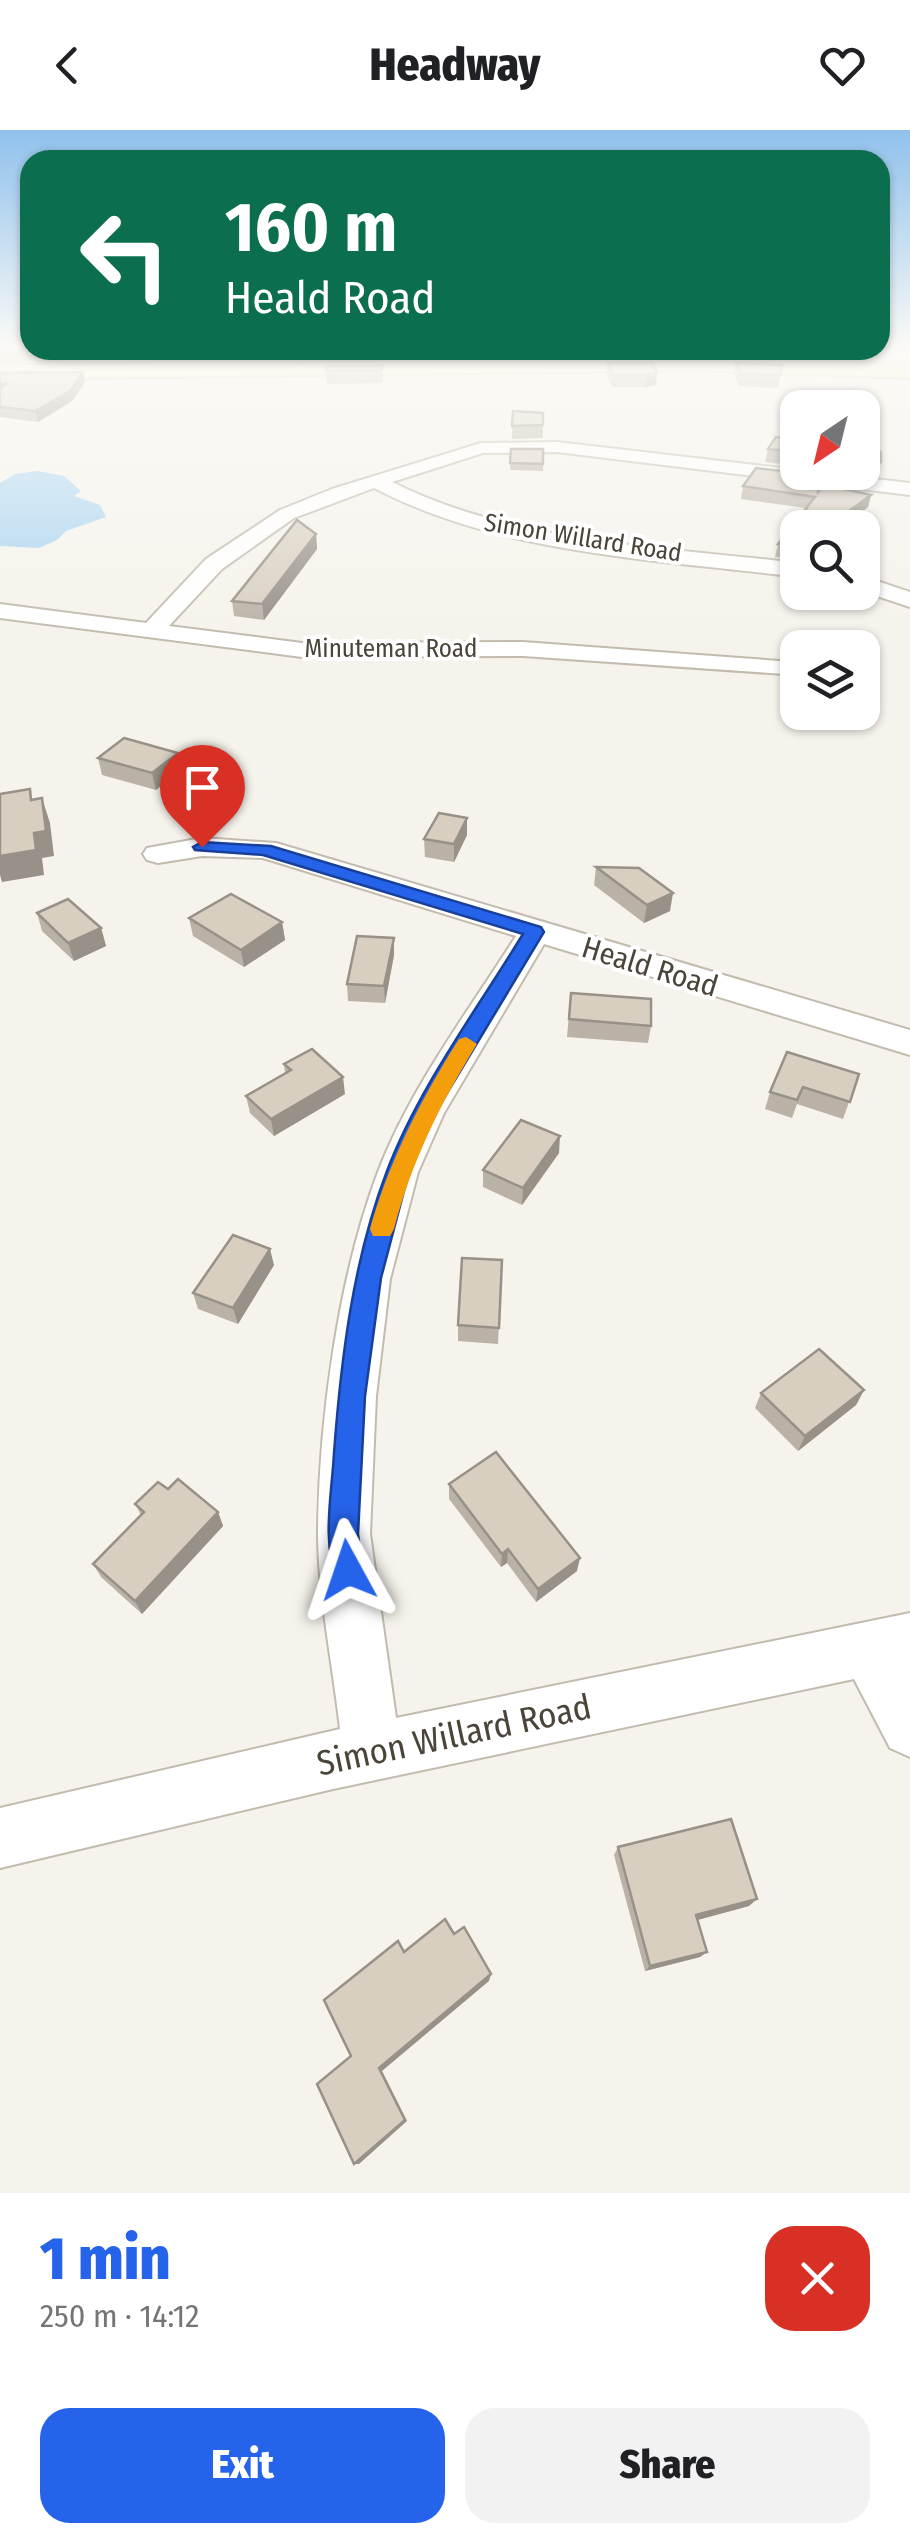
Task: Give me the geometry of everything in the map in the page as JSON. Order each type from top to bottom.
[{"type":"street","points":[[152,630],[214,564],[286,514],[480,448],[522,445]]},
{"type":"street","points":[[528,445],[910,488]]},
{"type":"street","name":"Simon Willard Road","points":[[375,481],[397,495],[434,509],[507,528],[582,542],[780,568]]},
{"type":"street","points":[[880,589],[910,600]]},
{"type":"street","name":"Minuteman Road","points":[[0,612],[340,653],[523,650],[780,667]]},
{"type":"street","name":"Heald Road","points":[[158,854],[202,847],[264,850],[910,1043]]},
{"type":"street","points":[[372,1752],[344,1534],[352,1396],[368,1278],[398,1172],[425,1112],[534,932]]},
{"type":"street","points":[[889,1644],[910,1728]]},
{"type":"street","name":"Simon Willard Road","points":[[0,1838],[372,1752],[889,1644]]},
{"type":"water","points":[[38,471],[64,476],[81,491],[74,496],[100,505],[106,517],[66,531],[39,548],[0,546],[0,483],[15,474]]},
{"type":"building","points":[[511,449],[543,449],[543,464],[510,463]]},
{"type":"building","points":[[756,468],[780,471],[780,490],[848,490],[871,495],[851,510],[805,510],[815,497],[743,486]]},
{"type":"building","points":[[297,520],[316,534],[262,604],[232,601]]},
{"type":"building","points":[[124,738],[178,753],[152,773],[98,758]]},
{"type":"building","points":[[30,789],[31,800],[42,798],[46,831],[34,833],[36,850],[0,856],[0,794]]},
{"type":"building","points":[[439,813],[467,818],[454,844],[424,839]]},
{"type":"building","points":[[596,867],[639,868],[673,893],[647,905]]},
{"type":"building","points":[[231,894],[282,922],[241,950],[189,918]]},
{"type":"building","points":[[68,899],[101,928],[68,943],[37,913]]},
{"type":"building","points":[[357,936],[394,938],[384,986],[347,984]]},
{"type":"building","points":[[571,993],[651,999],[651,1026],[569,1019]]},
{"type":"building","points":[[312,1049],[343,1077],[271,1119],[246,1096],[291,1070],[284,1064]]},
{"type":"building","points":[[787,1052],[859,1074],[850,1102],[803,1087],[797,1100],[770,1092]]},
{"type":"building","points":[[521,1120],[560,1136],[523,1188],[483,1170]]},
{"type":"building","points":[[233,1235],[270,1249],[233,1308],[193,1293]]},
{"type":"building","points":[[462,1258],[502,1260],[499,1328],[458,1325]]},
{"type":"building","points":[[819,1349],[864,1390],[805,1436],[761,1393]]},
{"type":"building","points":[[496,1452],[580,1558],[538,1589],[508,1549],[502,1554],[449,1484]]},
{"type":"building","points":[[178,1479],[218,1512],[135,1601],[93,1564],[144,1512],[135,1504],[158,1482],[168,1489]]},
{"type":"building","points":[[731,1819],[757,1899],[696,1915],[707,1952],[650,1966],[618,1847]]},
{"type":"building","points":[[445,1919],[454,1934],[464,1927],[491,1974],[379,2068],[405,2120],[354,2164],[317,2084],[351,2056],[324,2000],[398,1941],[404,1952]]},
{"type":"slow traffic","points":[[382,1229],[398,1172],[425,1112],[466,1044]]},
{"type":"route","points":[[202,847],[264,850],[534,932],[425,1112],[398,1172],[368,1278],[352,1396],[344,1534],[348,1570]]}]
